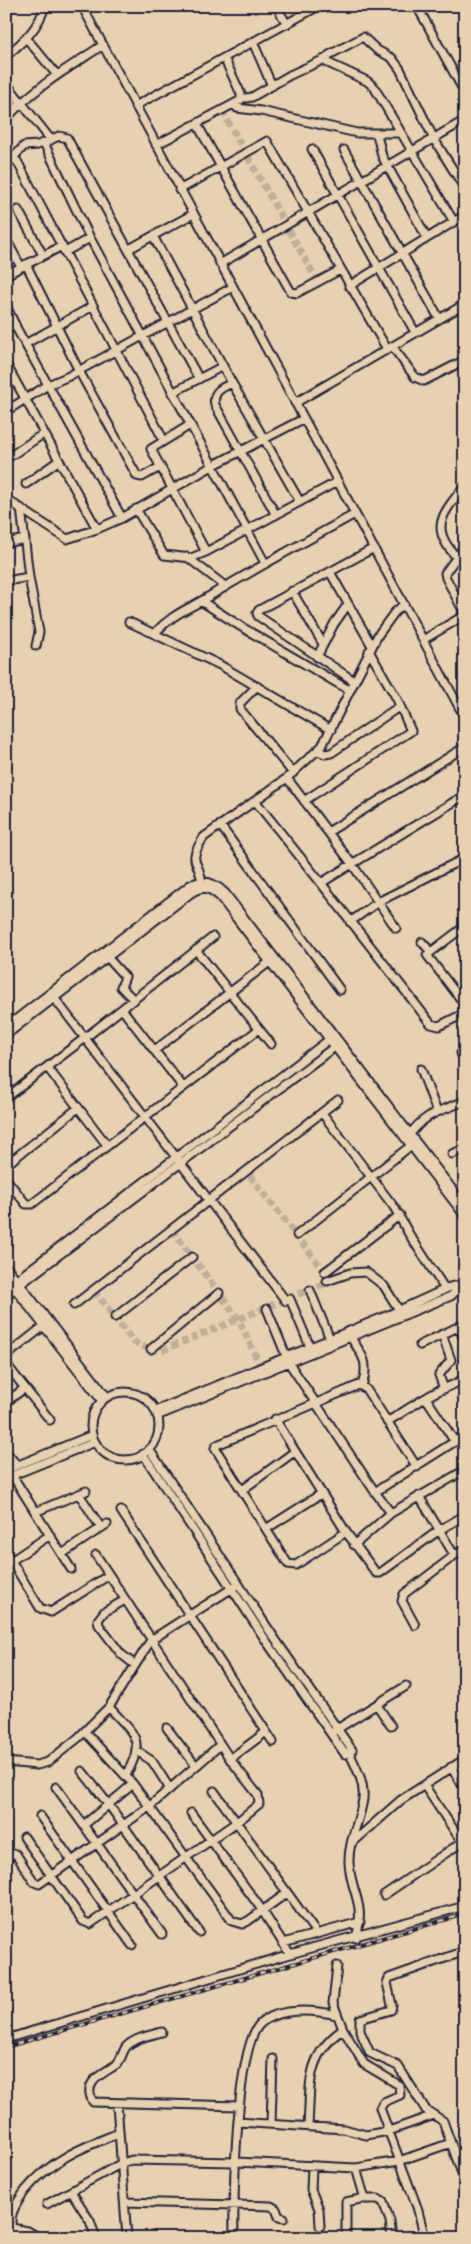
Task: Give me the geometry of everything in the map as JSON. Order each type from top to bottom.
[{"type":"street","points":[[6,56],[27,39],[38,26],[45,6]]},
{"type":"street","points":[[82,6],[465,718]]},
{"type":"street","points":[[276,6],[287,24]]},
{"type":"street","points":[[135,106],[319,6]]},
{"type":"street","points":[[416,6],[465,93]]},
{"type":"street","points":[[246,98],[326,58],[359,38],[368,40],[373,47],[392,58],[400,69],[434,139],[465,189]]},
{"type":"street","points":[[27,39],[57,75]]},
{"type":"street","points":[[253,42],[272,86]]},
{"type":"street","points":[[6,119],[22,103],[57,75],[104,45]]},
{"type":"street","points":[[156,145],[241,100],[241,94],[224,58]]},
{"type":"street","points":[[326,58],[326,62],[367,81],[374,87],[454,222]]},
{"type":"street","points":[[6,83],[22,103],[47,142],[90,238],[172,393],[266,563]]},
{"type":"street","points":[[235,104],[237,108],[261,111],[357,133],[401,133]]},
{"type":"street","points":[[220,264],[337,193],[388,166],[465,120]]},
{"type":"street","points":[[197,124],[219,167],[294,294],[340,270]]},
{"type":"street","points":[[377,134],[380,151],[427,238]]},
{"type":"street","points":[[6,163],[24,146],[47,142],[59,136],[64,136],[70,141],[167,323],[199,378]]},
{"type":"street","points":[[180,190],[267,141],[349,286],[389,347],[415,376],[424,381],[464,362]]},
{"type":"street","points":[[312,149],[415,332]]},
{"type":"street","points":[[344,150],[401,254],[439,318]]},
{"type":"street","points":[[13,158],[17,161],[163,439]]},
{"type":"street","points":[[18,210],[43,255]]},
{"type":"street","points":[[129,249],[193,214]]},
{"type":"street","points":[[349,286],[465,215]]},
{"type":"street","points":[[152,236],[300,502]]},
{"type":"street","points":[[6,275],[43,255],[90,238]]},
{"type":"street","points":[[6,239],[24,265],[137,476],[142,477],[160,467]]},
{"type":"street","points":[[6,411],[48,385],[117,351],[233,287]]},
{"type":"street","points":[[295,403],[465,304]]},
{"type":"street","points":[[6,306],[25,344],[122,518]]},
{"type":"street","points":[[25,344],[93,306]]},
{"type":"street","points":[[6,329],[15,324]]},
{"type":"street","points":[[6,364],[94,530]]},
{"type":"street","points":[[172,393],[223,366]]},
{"type":"street","points":[[232,382],[216,392],[214,398],[215,405],[276,515]]},
{"type":"street","points":[[6,498],[67,539],[122,518],[214,466],[304,419]]},
{"type":"street","points":[[190,425],[163,439],[151,448],[206,552]]},
{"type":"street","points":[[6,459],[44,434]]},
{"type":"street","points":[[26,484],[58,461]]},
{"type":"street","points":[[136,509],[162,553],[168,556],[196,557],[337,482]]},
{"type":"street","points":[[465,486],[444,512],[441,522],[441,538],[465,566]]},
{"type":"street","points":[[21,508],[29,577],[39,632],[36,646]]},
{"type":"street","points":[[154,633],[171,616],[202,601],[355,514]]},
{"type":"street","points":[[6,543],[25,539]]},
{"type":"street","points":[[423,640],[465,615],[446,578],[447,568],[465,546]]},
{"type":"street","points":[[354,681],[258,616],[258,610],[374,548]]},
{"type":"street","points":[[187,557],[221,589]]},
{"type":"street","points":[[304,801],[411,731],[371,648],[330,572]]},
{"type":"street","points":[[6,581],[29,577]]},
{"type":"street","points":[[292,591],[323,644]]},
{"type":"street","points":[[202,601],[240,626],[349,690]]},
{"type":"street","points":[[317,656],[348,604]]},
{"type":"street","points":[[202,884],[194,858],[195,850],[204,837],[256,802],[290,776],[318,751],[331,730],[371,648],[394,613],[404,604]]},
{"type":"street","points":[[129,622],[220,665],[331,730]]},
{"type":"street","points":[[257,686],[240,703],[240,709],[290,776],[304,801],[352,864],[396,928]]},
{"type":"street","points":[[318,751],[331,753],[400,706]]},
{"type":"street","points":[[328,832],[465,747]]},
{"type":"street","points":[[321,884],[465,795]]},
{"type":"street","points":[[256,802],[350,922],[390,969],[431,1024],[439,1026],[465,1013]]},
{"type":"street","points":[[220,825],[340,990]]},
{"type":"street","points":[[350,922],[378,902],[465,858]]},
{"type":"street","points":[[6,1027],[107,957],[202,884]]},
{"type":"street","points":[[6,1035],[52,995],[190,885],[202,884],[220,897],[272,960],[411,1140],[465,1206]]},
{"type":"street","points":[[465,926],[427,955],[465,1005]]},
{"type":"street","points":[[6,1098],[213,937]]},
{"type":"street","points":[[422,942],[431,952]]},
{"type":"street","points":[[196,950],[271,1044]]},
{"type":"street","points":[[107,957],[125,977],[121,987],[134,1000]]},
{"type":"street","points":[[155,1050],[272,960]]},
{"type":"street","points":[[52,995],[145,1118],[288,1300],[310,1347]]},
{"type":"street","points":[[122,1009],[183,1087]]},
{"type":"street","points":[[6,1179],[26,1204],[32,1204],[258,1029]]},
{"type":"street","points":[[6,1295],[14,1285],[178,1160],[331,1038]]},
{"type":"street","points":[[178,1160],[337,1045]]},
{"type":"street","points":[[461,1053],[465,1063]]},
{"type":"street","points":[[47,1067],[108,1145]]},
{"type":"street","points":[[421,1069],[438,1112]]},
{"type":"street","points":[[74,1305],[210,1202],[338,1100]]},
{"type":"street","points":[[297,1235],[372,1176],[411,1140],[421,1120],[465,1101]]},
{"type":"street","points":[[6,1165],[78,1108]]},
{"type":"street","points":[[322,1113],[372,1176],[400,1216],[409,1234],[445,1289]]},
{"type":"street","points":[[411,1140],[465,1216]]},
{"type":"street","points":[[452,1154],[465,1149]]},
{"type":"street","points":[[325,1272],[400,1216]]},
{"type":"street","points":[[115,1317],[192,1257]]},
{"type":"street","points":[[6,1266],[14,1285],[44,1326],[104,1399]]},
{"type":"street","points":[[328,1281],[350,1273],[366,1272],[384,1286],[399,1310]]},
{"type":"street","points":[[6,1276],[104,1399]]},
{"type":"street","points":[[288,1360],[310,1347],[445,1289],[463,1285]]},
{"type":"street","points":[[156,1414],[288,1360],[351,1338],[451,1296],[463,1285]]},
{"type":"street","points":[[310,1290],[330,1339]]},
{"type":"street","points":[[152,1349],[219,1293]]},
{"type":"street","points":[[267,1309],[288,1360],[391,1514]]},
{"type":"street","points":[[420,1345],[462,1325],[465,1341]]},
{"type":"street","points":[[6,1356],[44,1326]]},
{"type":"street","points":[[442,1334],[450,1360],[439,1375],[444,1389]]},
{"type":"street","points":[[351,1338],[365,1360],[366,1375],[362,1386]]},
{"type":"street","points":[[6,1364],[50,1420]]},
{"type":"street","points":[[387,1422],[426,1398],[454,1386],[465,1378]]},
{"type":"street","points":[[346,1532],[294,1566],[284,1559],[215,1448],[217,1445],[355,1385],[362,1386],[417,1467]]},
{"type":"street","points":[[6,1402],[25,1388]]},
{"type":"street","points":[[118,1393],[134,1394],[149,1402],[156,1414],[158,1432],[149,1449],[143,1454],[132,1459],[116,1458],[106,1454],[94,1438],[92,1419],[95,1410],[104,1399],[118,1393]]},
{"type":"street","points":[[426,1398],[455,1442]]},
{"type":"street","points":[[275,1419],[321,1494],[373,1571],[380,1573],[438,1531],[465,1515]]},
{"type":"street","points":[[375,1492],[465,1435]]},
{"type":"street","points":[[6,1470],[94,1438]]},
{"type":"street","points":[[71,1569],[36,1512],[9,1477],[94,1438]]},
{"type":"street","points":[[149,1449],[334,1731]]},
{"type":"street","points":[[6,1452],[17,1466]]},
{"type":"street","points":[[242,1490],[294,1452]]},
{"type":"street","points":[[143,1454],[232,1589],[334,1731],[352,1750],[349,1752],[361,1780],[363,1799],[351,1843],[349,1862],[358,1896],[360,1922],[356,1938]]},
{"type":"street","points":[[354,1545],[391,1514],[465,1470]]},
{"type":"street","points":[[36,1512],[82,1493],[104,1526],[62,1554]]},
{"type":"street","points":[[266,1529],[321,1494]]},
{"type":"street","points":[[419,1496],[438,1531],[455,1554]]},
{"type":"street","points":[[121,1511],[273,1742]]},
{"type":"street","points":[[12,1561],[50,1535]]},
{"type":"street","points":[[415,1626],[402,1601],[404,1594],[455,1554],[465,1549]]},
{"type":"street","points":[[6,1552],[40,1608],[45,1612],[51,1612],[109,1576]]},
{"type":"street","points":[[24,1837],[85,1923],[90,1924],[159,1874],[237,1822],[259,1804],[260,1798],[220,1744],[96,1555]]},
{"type":"street","points":[[6,1762],[43,1764],[85,1732],[108,1707],[151,1640],[239,1584]]},
{"type":"street","points":[[124,1600],[104,1612],[98,1620],[99,1625],[120,1654],[135,1665]]},
{"type":"street","points":[[334,1731],[406,1686]]},
{"type":"street","points":[[377,1705],[391,1726]]},
{"type":"street","points":[[108,1707],[134,1737],[137,1751],[126,1775]]},
{"type":"street","points":[[167,1728],[196,1766]]},
{"type":"street","points":[[85,1732],[126,1775],[232,1921],[242,1924],[287,1893]]},
{"type":"street","points":[[230,1758],[266,1732]]},
{"type":"street","points":[[6,1859],[12,1854],[16,1854],[37,1884],[52,1876],[149,1808],[220,1744]]},
{"type":"street","points":[[137,1751],[152,1761],[170,1788]]},
{"type":"street","points":[[351,1843],[401,1800],[465,1759]]},
{"type":"street","points":[[451,1768],[465,1789]]},
{"type":"street","points":[[82,1771],[109,1805],[199,1932]]},
{"type":"street","points":[[85,1824],[133,1784]]},
{"type":"street","points":[[384,1895],[464,1843],[424,1785]]},
{"type":"street","points":[[56,1787],[85,1824],[162,1934]]},
{"type":"street","points":[[214,1791],[317,1934]]},
{"type":"street","points":[[191,1813],[262,1910],[290,1954]]},
{"type":"street","points":[[40,1816],[132,1945]]},
{"type":"street","points":[[6,2039],[290,1954],[356,1938],[465,1906]]},
{"type":"street","points":[[283,1943],[360,1922]]},
{"type":"street","points":[[465,1951],[389,1978],[386,1983],[392,2005],[391,2010],[364,2017],[358,2022],[370,2053],[398,2066],[426,2110],[443,2121],[465,2182]]},
{"type":"street","points":[[337,1966],[333,2003],[343,2030],[364,2064],[399,2086],[400,2095],[384,2102],[380,2106],[417,2207],[424,2238]]},
{"type":"street","points":[[234,2238],[239,2106],[254,2032],[259,2025],[274,2016],[303,2010],[336,2015]]},
{"type":"street","points":[[308,2126],[312,2071],[316,2058],[326,2043],[343,2030]]},
{"type":"street","points":[[162,2032],[130,2044],[117,2063],[101,2072],[93,2082],[90,2096],[93,2102],[117,2104],[186,2103],[239,2106]]},
{"type":"street","points":[[271,2124],[273,2059]]},
{"type":"street","points":[[117,2104],[127,2238]]},
{"type":"street","points":[[238,2122],[344,2129],[366,2135],[389,2131],[434,2115]]},
{"type":"street","points":[[13,2238],[11,2219],[19,2198],[44,2169],[82,2147],[119,2132]]},
{"type":"street","points":[[47,2204],[122,2163],[159,2159],[356,2168],[400,2160],[451,2143]]},
{"type":"street","points":[[312,2167],[311,2190],[319,2209],[320,2226]]},
{"type":"street","points":[[356,2168],[365,2198]]},
{"type":"street","points":[[71,2190],[90,2221],[96,2238]]},
{"type":"street","points":[[346,2238],[346,2202],[365,2198],[367,2200],[378,2199],[383,2202],[390,2221],[392,2238]]},
{"type":"street","points":[[125,2202],[274,2207],[279,2217],[284,2218]]},
{"type":"street","points":[[12,2228],[28,2231],[40,2238]]},
{"type":"tunnel","points":[[222,111],[318,282]]},
{"type":"tunnel","points":[[94,1291],[134,1342],[141,1346],[161,1351],[326,1283],[327,1275],[247,1172]]},
{"type":"tunnel","points":[[172,1230],[239,1320],[261,1368]]},
{"type":"railway","points":[[6,2047],[465,1914]]}]
